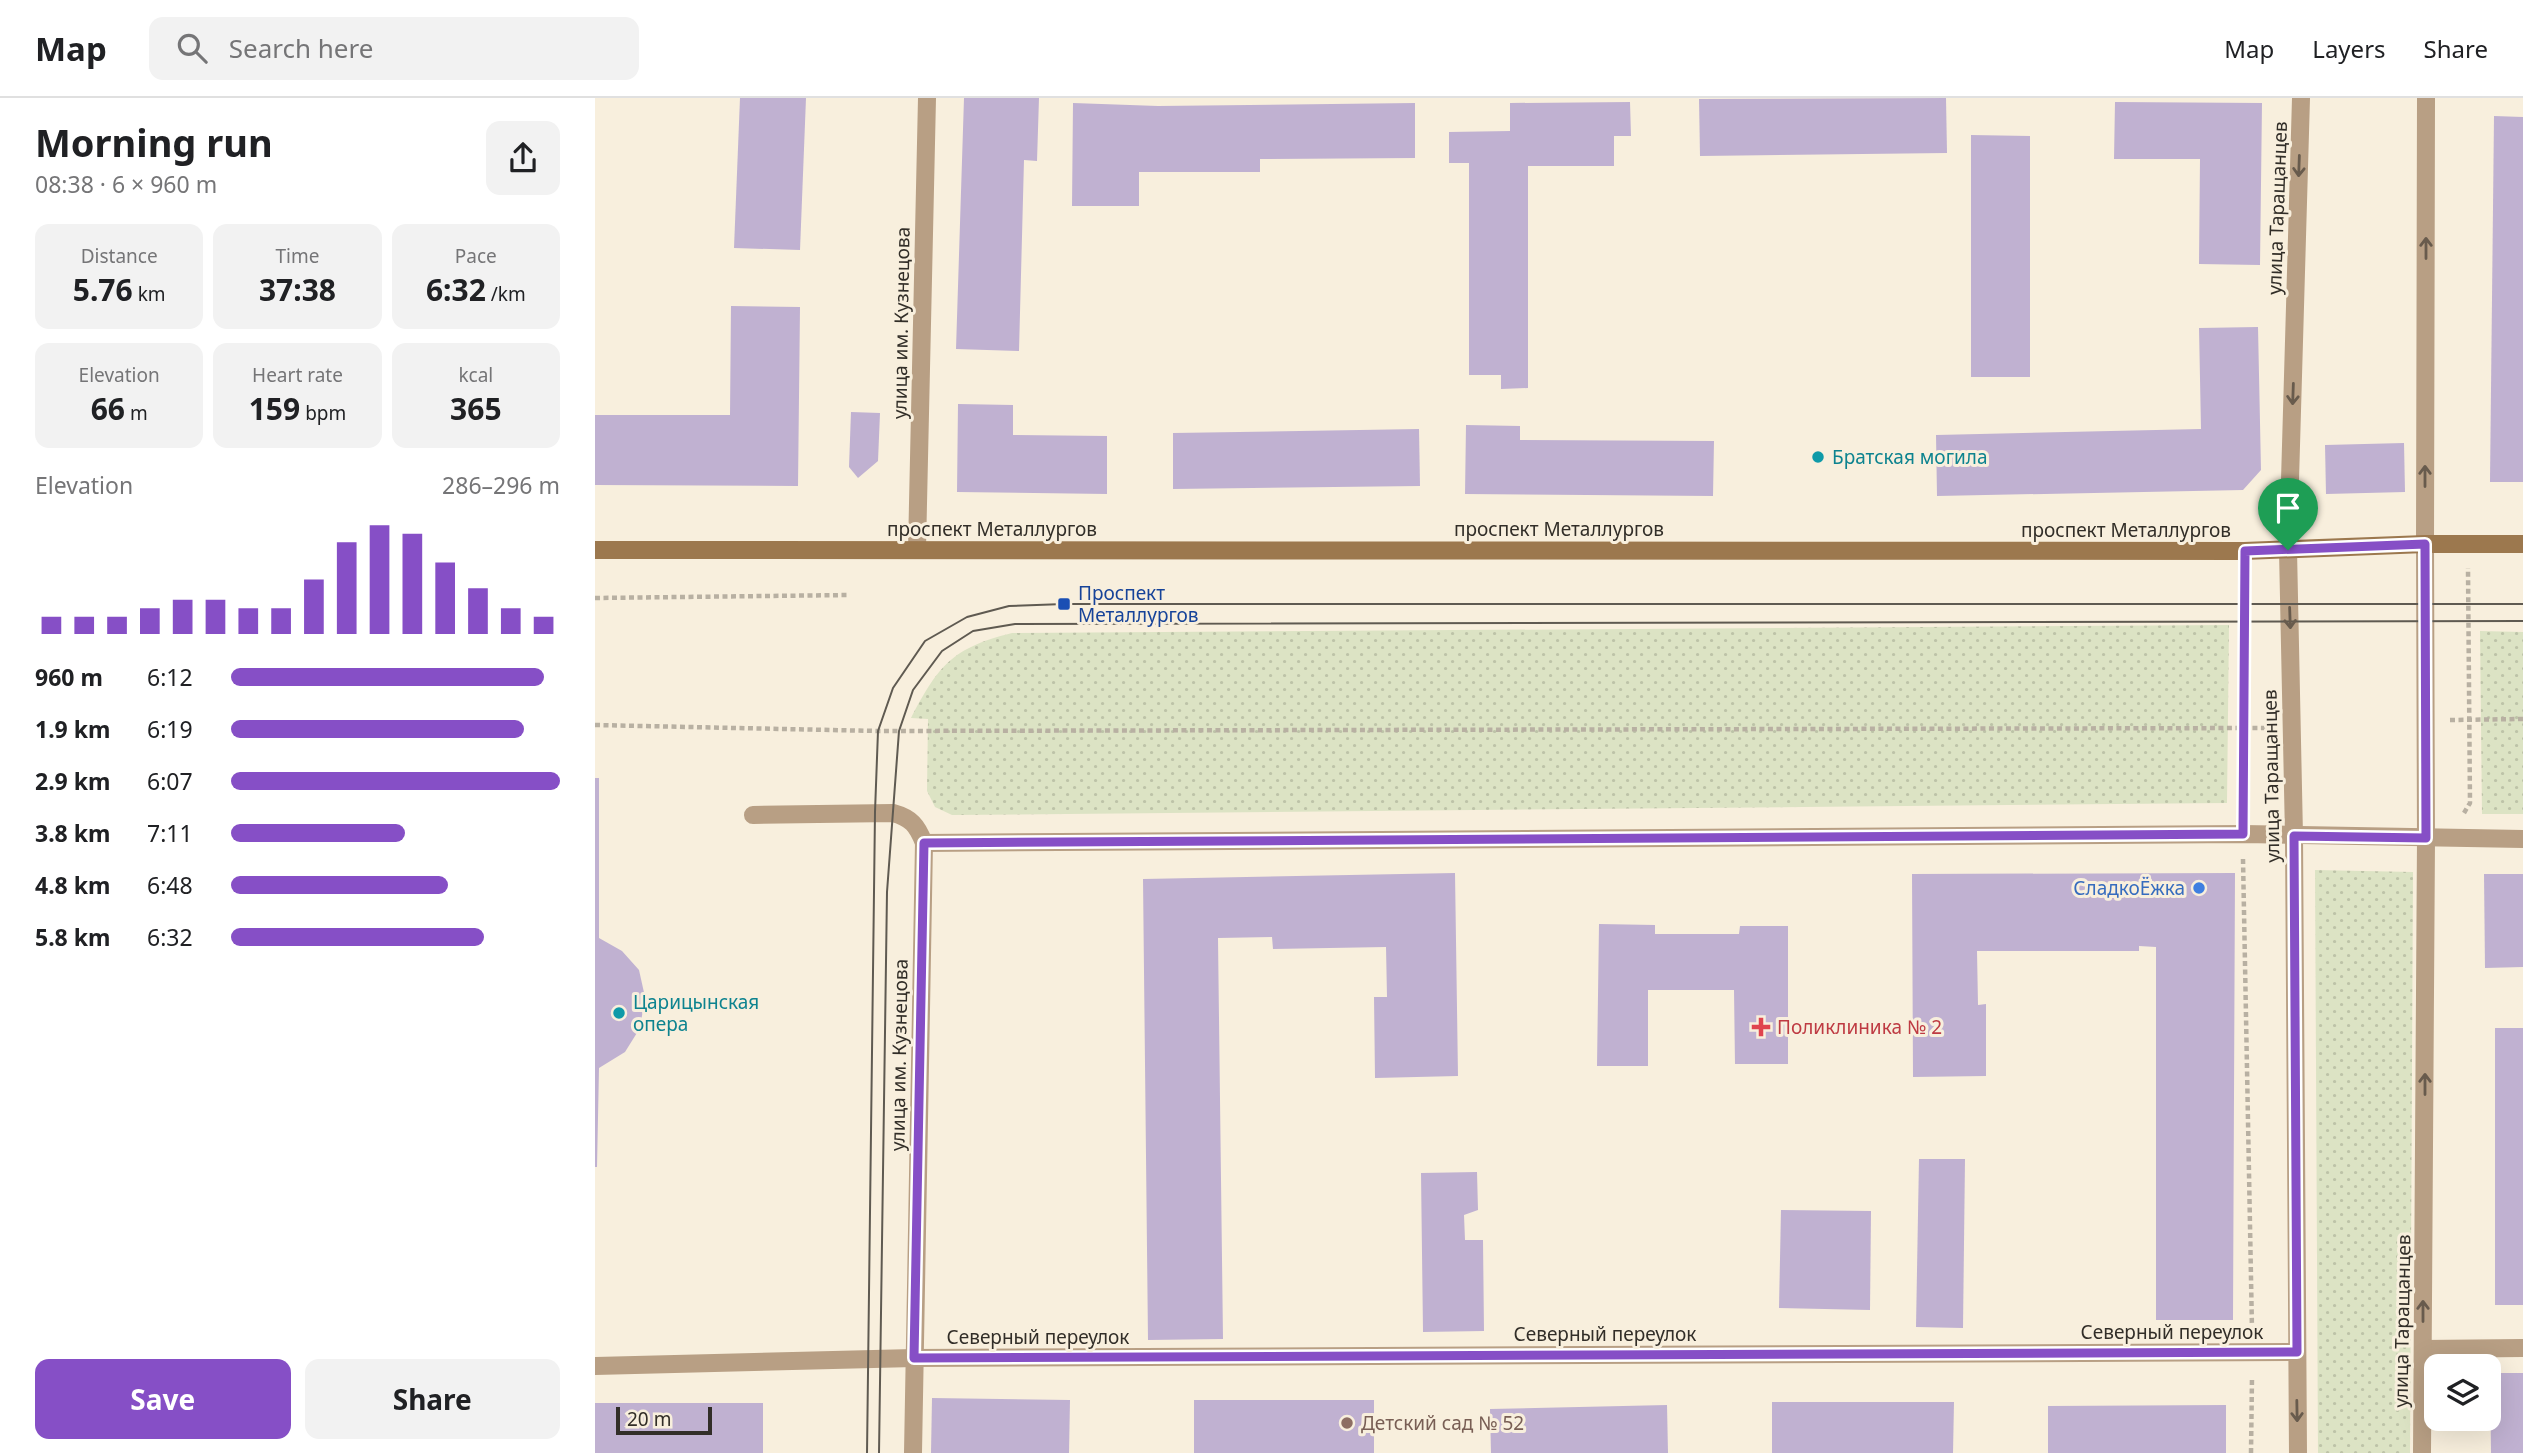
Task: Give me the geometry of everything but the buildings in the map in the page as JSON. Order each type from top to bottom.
[{"type":"main road","name":"проспект Металлургов","points":[[595,550],[2245,551],[2425,544],[2523,544]]},
{"type":"street","name":"улица им. Кузнецова","points":[[917,550],[927,98]]},
{"type":"street","name":"улица Таращанцев","points":[[2298,1453],[2294,836],[2288,550],[2301,98]]},
{"type":"street","name":"улица Таращанцев","points":[[2421,1453],[2426,838],[2426,98]]},
{"type":"street","points":[[753,815],[893,813],[908,818],[919,829],[924,843],[2243,834],[2523,839]]},
{"type":"street","name":"улица им. Кузнецова","points":[[913,1453],[924,843]]},
{"type":"street","points":[[2423,1349],[2523,1348]]},
{"type":"street","name":"Северный переулок","points":[[595,1366],[914,1358],[2297,1352]]},
{"type":"path","points":[[2450,839],[2470,803],[2466,620],[2468,543]]},
{"type":"path","points":[[2245,551],[2243,834],[2252,1353],[2251,1453]]},
{"type":"path","points":[[595,598],[850,595]]},
{"type":"path","points":[[2424,720],[2523,719]]},
{"type":"path","points":[[595,725],[879,732],[2292,728]]},
{"type":"green space","points":[[2229,625],[2227,803],[952,815],[935,807],[927,791],[928,719],[911,718],[930,684],[949,661],[975,645],[1012,633]]},
{"type":"green space","points":[[2480,631],[2523,632],[2523,814],[2482,814]]},
{"type":"green space","points":[[2315,870],[2413,872],[2410,1453],[2318,1453]]},
{"type":"tram line","points":[[867,1453],[878,731],[893,688],[925,641],[967,617],[1009,606],[1064,604],[2523,604]]},
{"type":"tram line","points":[[879,1453],[887,892],[899,731],[913,690],[942,651],[973,631],[1015,624],[2523,621]]},
{"type":"place","name":"Братская могила","points":[[1818,457]]},
{"type":"place","name":"Проспект Металлургов","points":[[1064,604]]},
{"type":"place","name":"СладкоЁжка","points":[[2199,888]]},
{"type":"place","name":"Царицынская опера","points":[[619,1013]]},
{"type":"place","name":"Поликлиника № 2","points":[[1761,1027]]},
{"type":"place","name":"Детский сад № 52","points":[[1347,1423]]},
{"type":"route","points":[[2425,544],[2426,838],[2294,836],[2297,1352],[914,1358],[924,843],[2243,834],[2245,551],[2288,550],[2425,544]]}]
